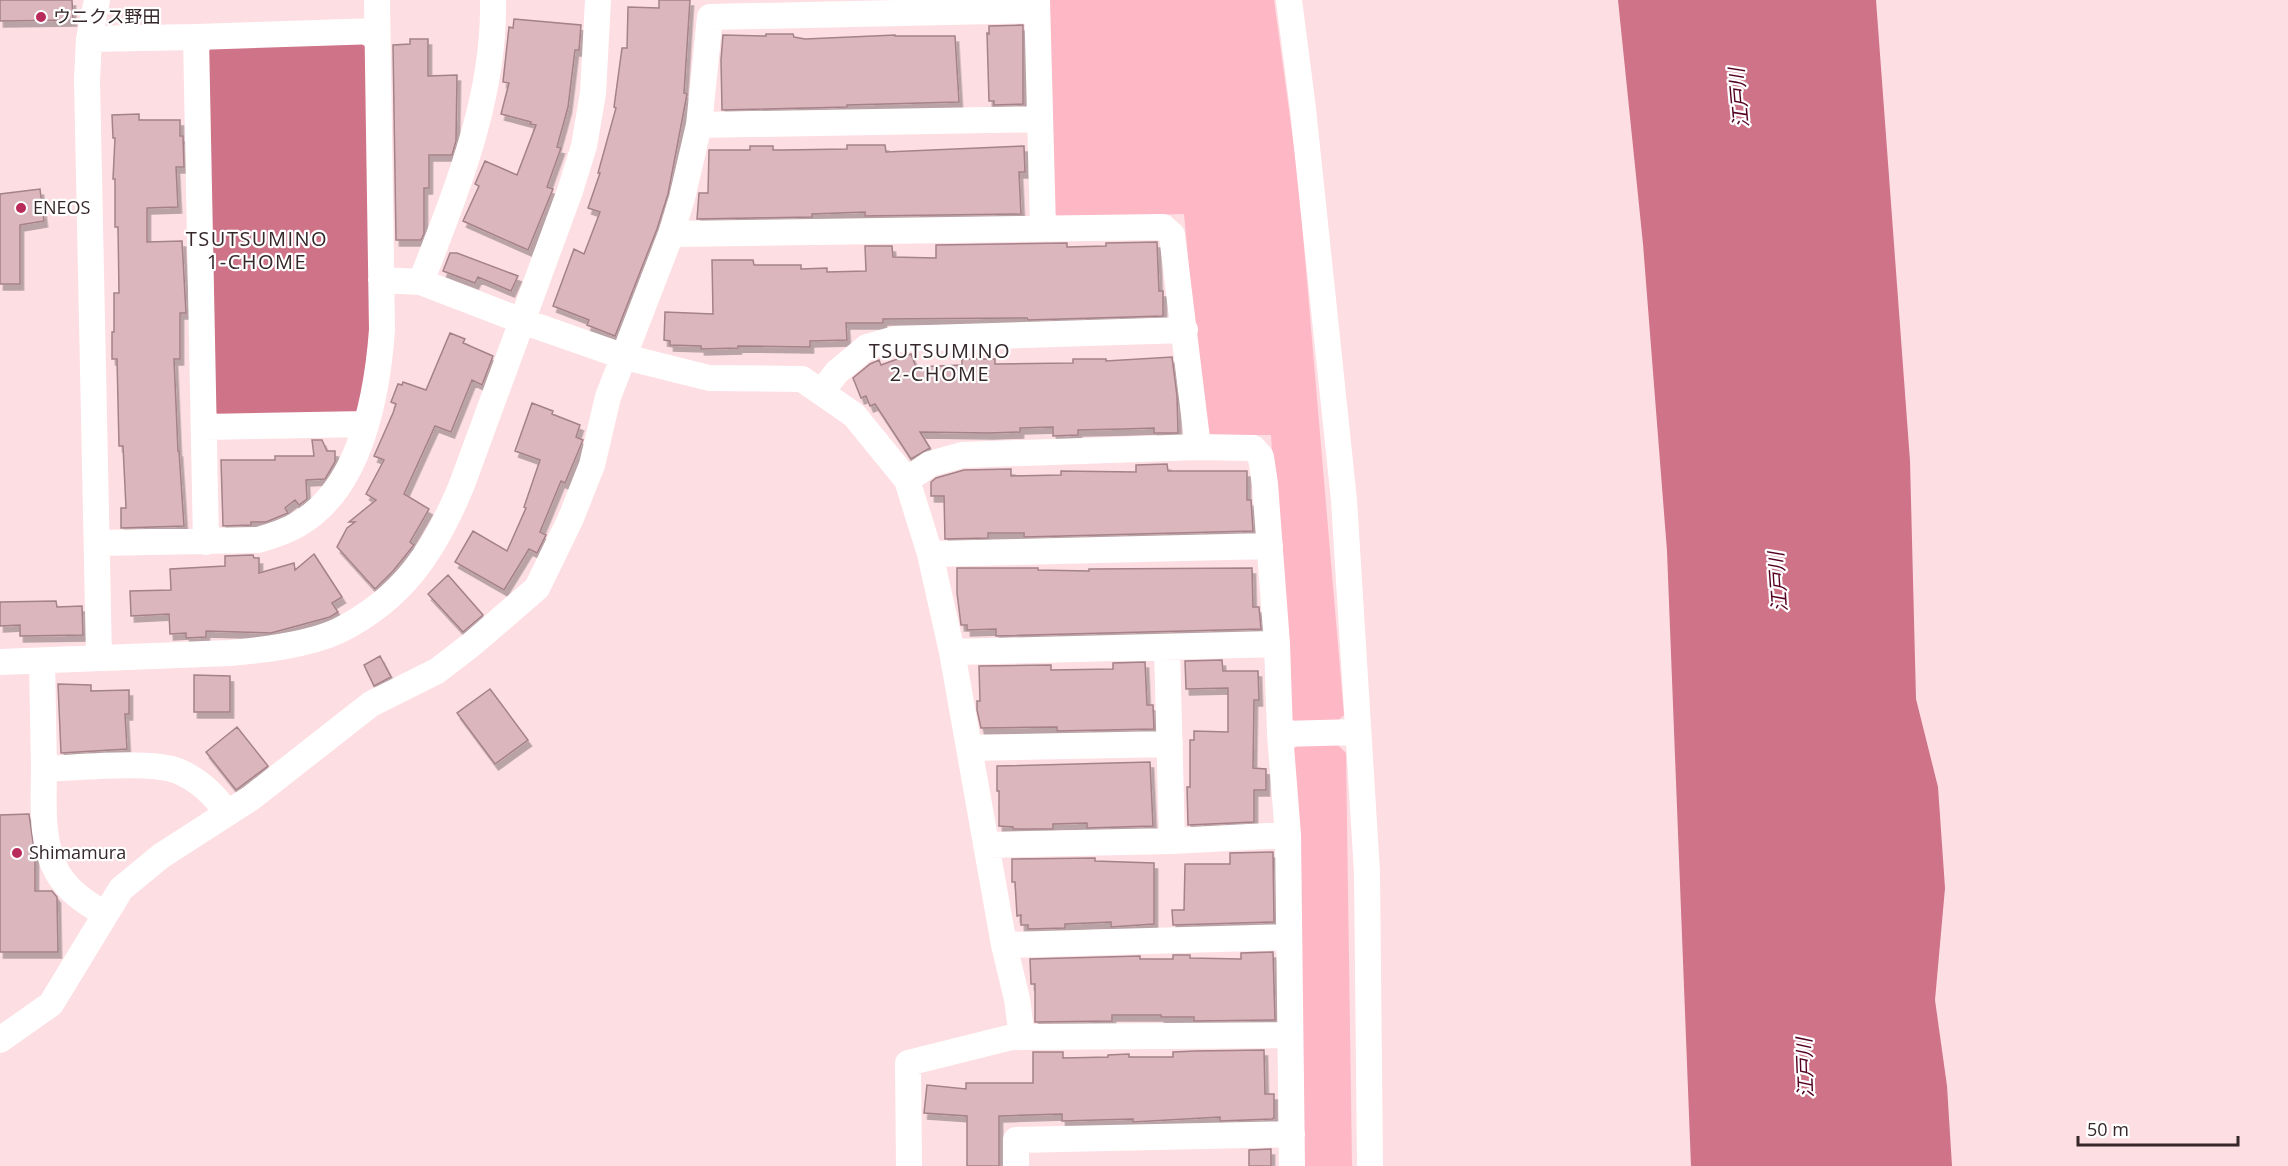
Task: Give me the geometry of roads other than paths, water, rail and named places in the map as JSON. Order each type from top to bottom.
[{"type":"street","points":[[97,0],[89,39],[87,80],[99,658]]},
{"type":"street","points":[[98,543],[258,540],[281,533],[298,525],[318,510],[338,488],[351,465],[366,424],[379,367],[382,330],[376,0]]},
{"type":"street","points":[[422,282],[469,154],[481,108],[491,42],[493,0]]},
{"type":"street","points":[[0,662],[264,650],[337,632],[384,600],[415,570],[444,525],[570,191],[584,146],[593,93],[598,0]]},
{"type":"street","points":[[1289,0],[1305,120],[1344,500],[1367,872],[1370,1166]]},
{"type":"street","points":[[0,1040],[51,1004],[121,889],[161,856],[251,798],[377,699],[436,671],[472,644],[537,588],[567,528],[592,465],[608,397],[671,234],[682,198],[699,125],[710,17],[1037,5],[1043,228]]},
{"type":"street","points":[[89,39],[377,31]]},
{"type":"street","points":[[196,37],[206,542]]},
{"type":"street","points":[[699,125],[1040,120]]},
{"type":"street","points":[[671,234],[1163,227],[1172,234],[1198,447]]},
{"type":"street","points":[[381,280],[422,282],[522,321],[625,357],[709,378],[802,379],[854,415],[907,480],[930,554],[951,651],[1004,945],[1017,999],[1022,1037]]},
{"type":"street","points":[[822,391],[837,372],[867,347],[894,339],[1185,330]]},
{"type":"street","points":[[204,427],[366,424]]},
{"type":"street","points":[[907,480],[930,464],[962,454],[1253,447],[1261,457],[1270,546],[1288,835],[1292,1166]]},
{"type":"street","points":[[930,554],[1270,546]]},
{"type":"street","points":[[951,651],[1277,644]]},
{"type":"street","points":[[1167,647],[1172,841]]},
{"type":"street","points":[[42,661],[44,825],[49,853],[58,873],[71,890],[85,903],[105,914]]},
{"type":"street","points":[[1280,734],[1358,732]]},
{"type":"street","points":[[969,748],[1170,744]]},
{"type":"street","points":[[44,769],[150,766],[176,770],[198,782],[215,796],[227,813]]},
{"type":"street","points":[[986,845],[1172,841],[1288,835]]},
{"type":"street","points":[[1004,945],[1288,937]]},
{"type":"street","points":[[909,1166],[908,1063],[1004,1038],[1290,1035]]},
{"type":"street","points":[[1016,1166],[1016,1140],[1292,1134]]},
{"type":"water","name":"江戸川","points":[[1618,0],[1876,0],[1910,461],[1916,699],[1938,787],[1945,888],[1935,1000],[1947,1086],[1952,1166],[1691,1166],[1667,551],[1643,244]]},
{"type":"water","points":[[359,42],[367,48],[372,330],[361,409],[353,415],[221,418],[214,411],[206,54],[213,46]]},
{"type":"place","name":"ウニクス野田","points":[[41,17]]},
{"type":"place","name":"ENEOS","points":[[21,208]]},
{"type":"place","name":"Shimamura","points":[[17,853]]},
{"type":"district","name":"TSUTSUMINO 1-CHOME","points":[[257,250]]},
{"type":"district","name":"TSUTSUMINO 2-CHOME","points":[[940,362]]}]
